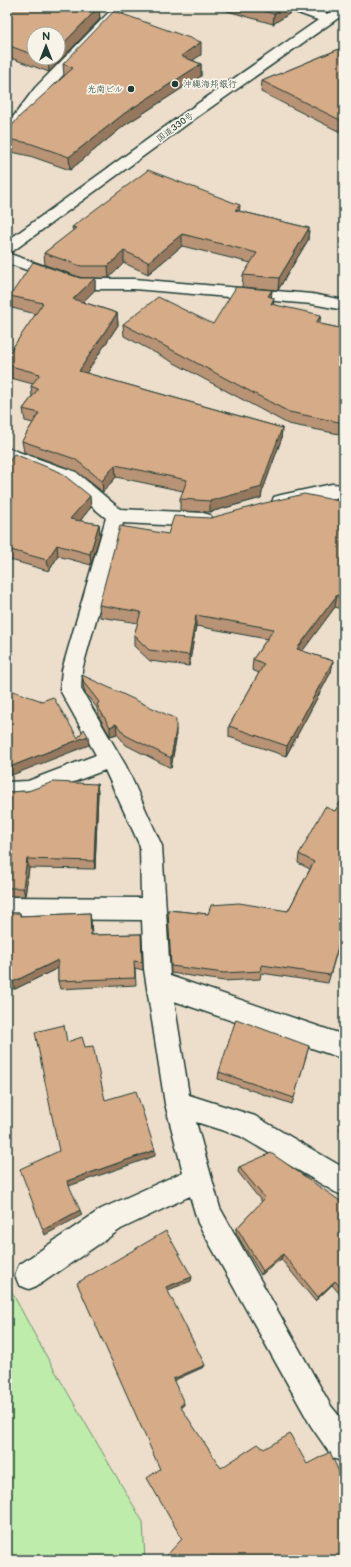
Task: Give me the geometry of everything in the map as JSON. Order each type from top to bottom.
[{"type":"main road","points":[[7,135],[40,91],[105,14],[122,7]]},
{"type":"main road","points":[[295,7],[328,19]]},
{"type":"main road","name":"国道330号","points":[[7,248],[192,114],[344,8]]},
{"type":"main road","points":[[7,258],[80,284],[134,284],[312,299],[344,305]]},
{"type":"main road","points":[[7,454],[69,477],[116,516],[210,521],[217,519]]},
{"type":"main road","points":[[264,506],[332,491],[344,492]]},
{"type":"main road","points":[[116,516],[72,670],[70,690],[118,774],[151,846],[158,984],[178,1104],[208,1213],[322,1416],[344,1447]]},
{"type":"main road","points":[[7,791],[29,790],[110,759]]},
{"type":"main road","points":[[7,908],[153,909]]},
{"type":"main road","points":[[158,984],[338,1045]]},
{"type":"main road","points":[[178,1104],[246,1125],[344,1183]]},
{"type":"main road","points":[[29,1275],[110,1219],[198,1179]]},
{"type":"green space","points":[[7,1283],[44,1352],[143,1522],[145,1560],[10,1560],[7,1530]]},
{"type":"building","points":[[7,7],[99,7],[66,41],[66,26],[26,26],[26,52],[7,45]]},
{"type":"building","points":[[248,7],[285,7],[274,14]]},
{"type":"building","points":[[114,11],[201,42],[181,56],[201,64],[125,113],[69,157],[29,143],[7,139],[7,128],[11,127],[19,117],[73,68],[66,65],[66,61]]},
{"type":"building","points":[[344,47],[344,122],[262,81]]},
{"type":"building","points":[[148,170],[240,205],[235,210],[309,228],[279,278],[243,275],[257,253],[182,234],[148,262],[124,251],[108,266],[81,266],[44,253],[76,228],[72,227]]},
{"type":"building","points":[[33,262],[80,278],[95,278],[73,299],[117,313],[79,371],[282,428],[261,486],[262,487],[210,501],[180,499],[187,480],[115,465],[102,481],[75,459],[22,441],[39,413],[23,409],[38,389],[31,386],[40,374],[7,365],[7,356],[43,303],[10,296]]},
{"type":"building","points":[[236,287],[272,290],[268,296],[274,298],[271,304],[321,315],[316,323],[344,329],[344,423],[289,412],[123,324],[158,297],[213,324]]},
{"type":"building","points":[[14,454],[60,472],[90,496],[70,519],[99,524],[90,554],[57,545],[47,560],[7,549],[7,465]]},
{"type":"building","points":[[304,494],[344,502],[344,598],[337,595],[297,649],[333,661],[287,746],[229,726],[264,664],[253,659],[274,629],[196,615],[189,655],[149,650],[134,635],[141,612],[99,605],[120,526],[168,534],[174,516],[211,518]]},
{"type":"building","points":[[82,675],[176,719],[176,729],[171,758],[125,735],[116,724],[110,727],[97,705],[99,702],[84,683]]},
{"type":"building","points":[[7,689],[42,701],[53,697],[78,738],[84,729],[88,736],[7,768]]},
{"type":"building","points":[[53,782],[97,784],[94,861],[27,859],[23,888],[7,888],[7,792],[28,791]]},
{"type":"building","points":[[344,796],[344,929],[330,975],[262,965],[261,971],[224,973],[171,966],[168,910],[208,914],[211,905],[239,903],[288,911],[314,862],[299,854],[325,807],[335,811]]},
{"type":"building","points":[[7,913],[20,913],[20,916],[90,913],[91,935],[141,934],[142,962],[134,961],[135,978],[58,981],[58,960],[13,982],[7,982]]},
{"type":"building","points":[[236,1019],[309,1046],[294,1098],[219,1072]]},
{"type":"building","points":[[64,1025],[67,1042],[82,1037],[85,1047],[93,1046],[105,1100],[136,1091],[155,1150],[67,1181],[80,1210],[43,1230],[20,1169],[59,1151],[35,1032]]},
{"type":"building","points":[[271,1153],[343,1203],[344,1191],[344,1292],[335,1281],[318,1297],[283,1254],[263,1271],[237,1228],[265,1198],[239,1167]]},
{"type":"building","points":[[166,1231],[192,1277],[166,1287],[205,1365],[173,1379],[184,1403],[180,1406],[221,1468],[258,1444],[264,1449],[290,1434],[307,1464],[330,1452],[344,1483],[344,1560],[168,1560],[166,1556],[182,1539],[147,1478],[160,1469],[77,1283]]},
{"type":"place","name":"沖縄海邦銀行","points":[[175,84]]},
{"type":"place","name":"光南ビル","points":[[131,89]]}]
